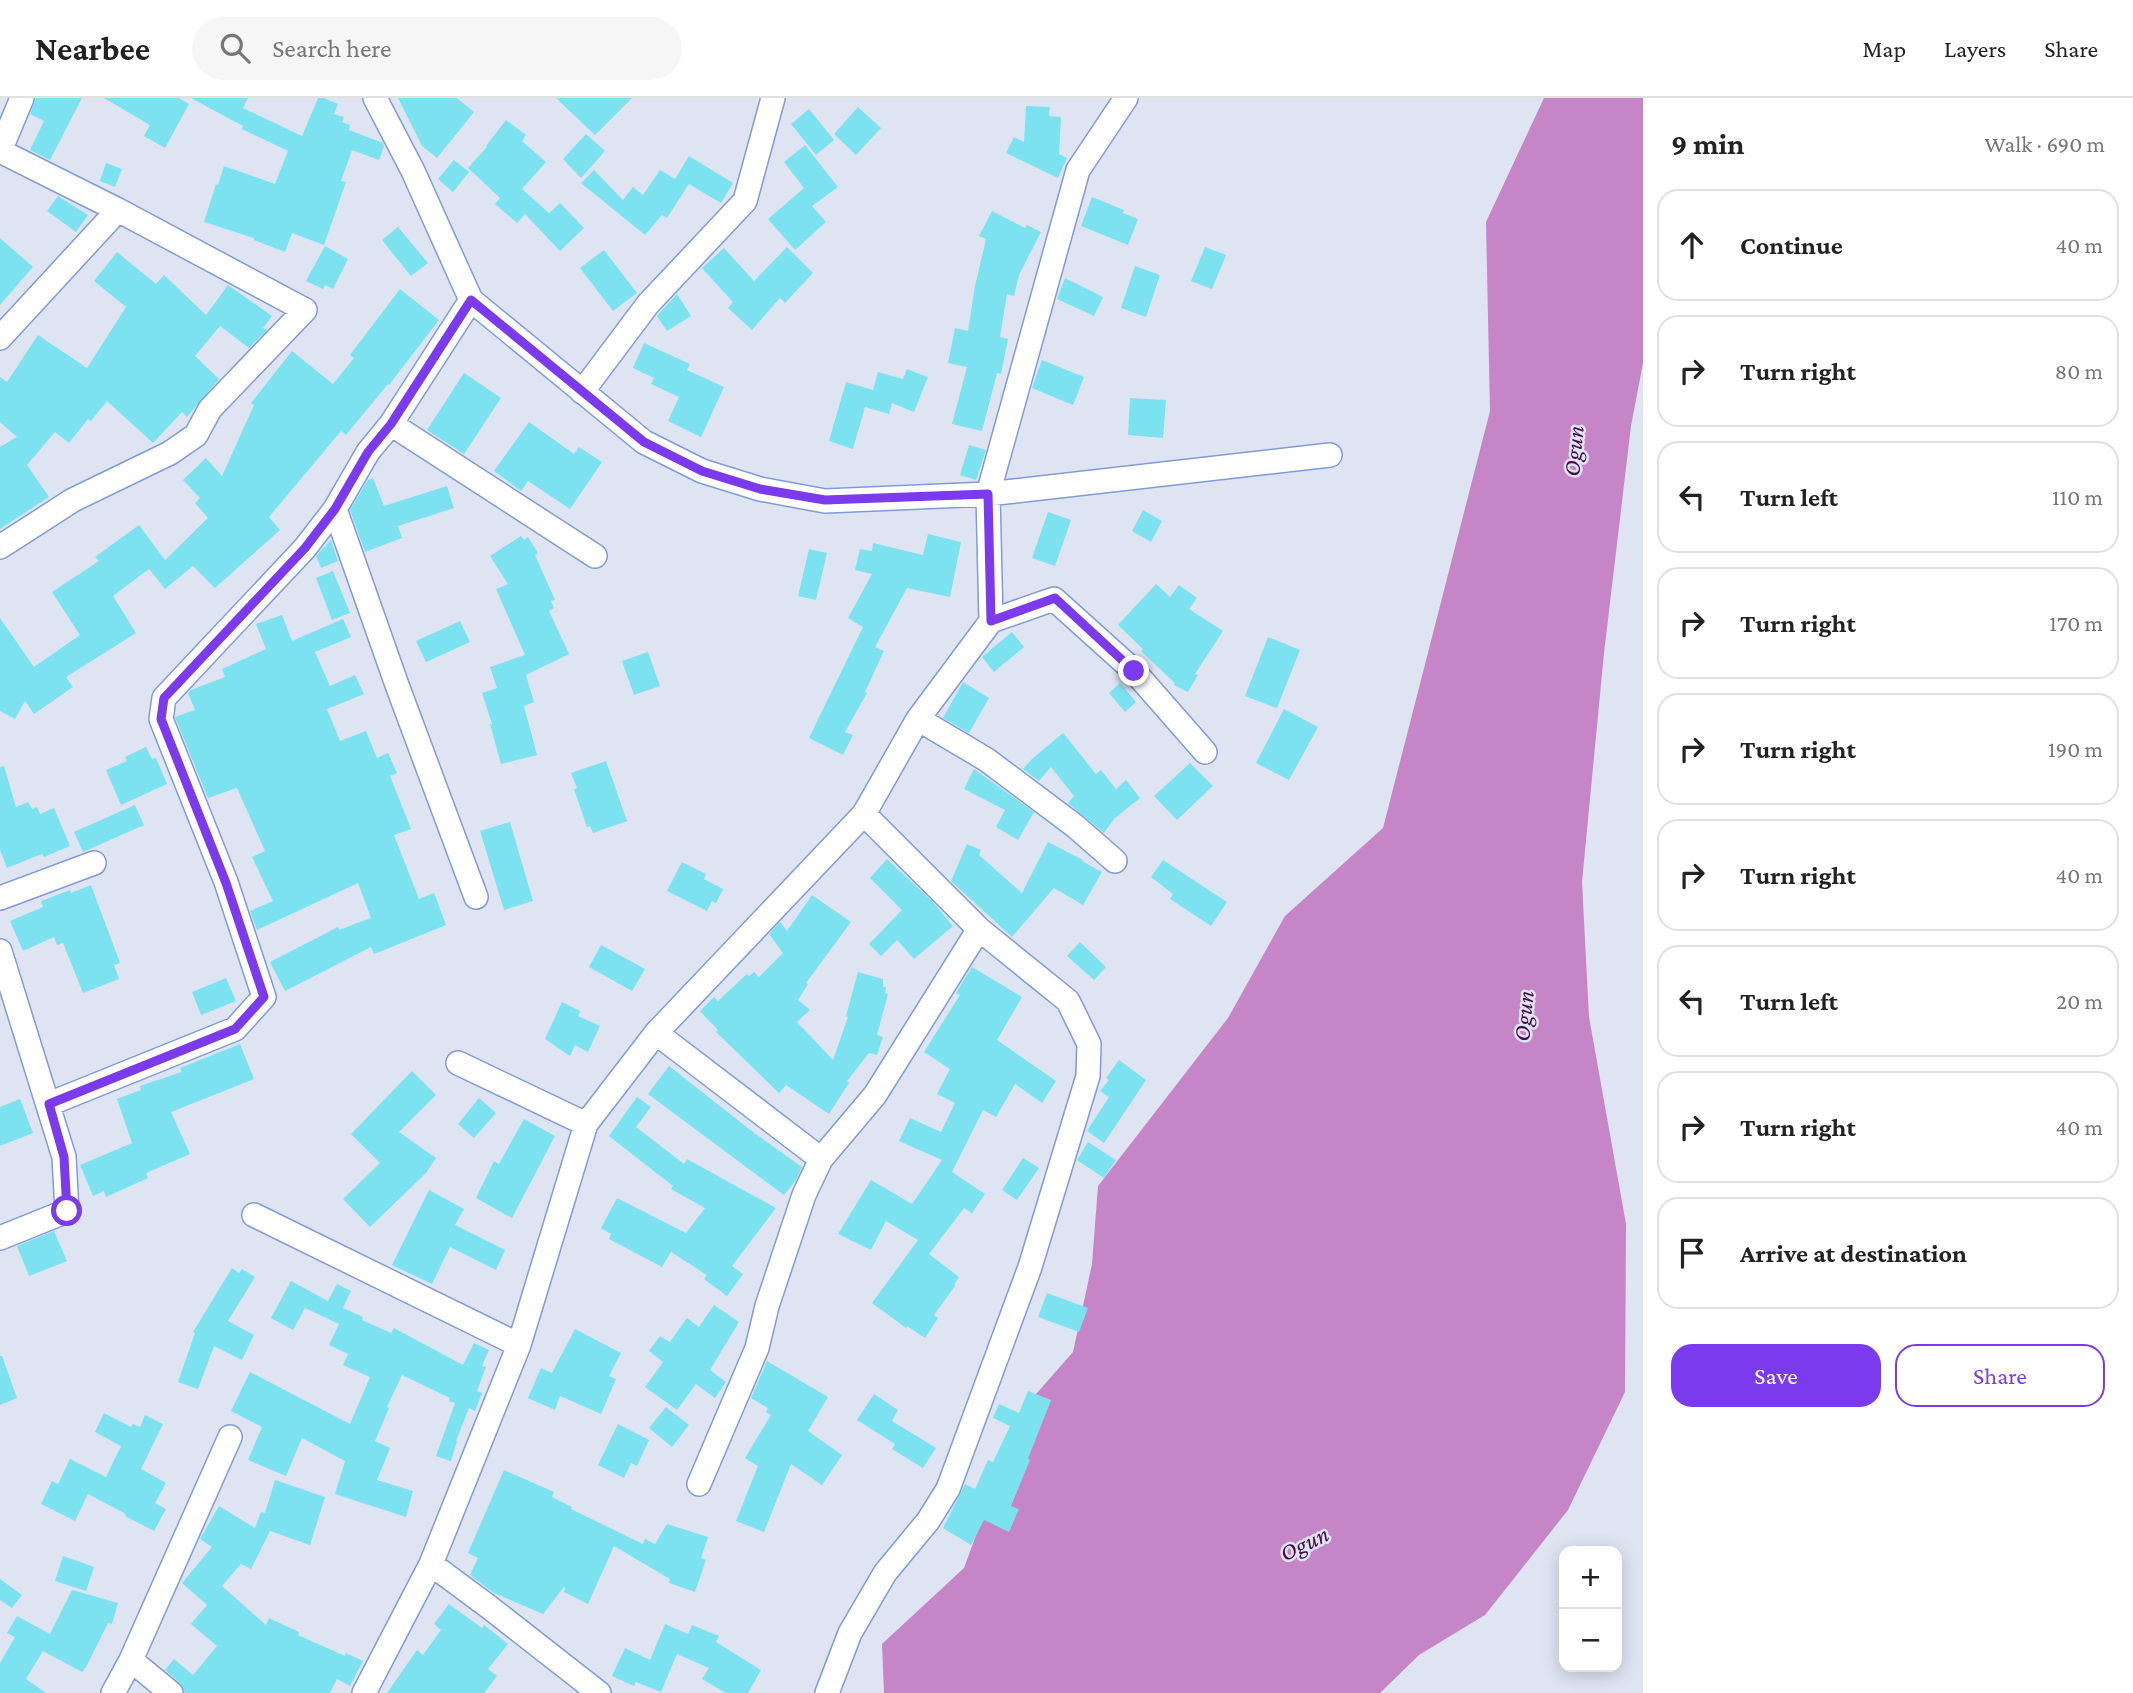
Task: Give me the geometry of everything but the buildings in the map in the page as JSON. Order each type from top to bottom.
[{"type":"street","points":[[0,547],[73,499],[170,453],[197,435],[210,409],[305,310],[118,210],[0,151],[23,98]]},
{"type":"street","points":[[375,98],[413,171],[471,300],[644,442],[702,471],[760,489],[825,500],[988,494],[1330,456]]},
{"type":"street","points":[[582,392],[648,304],[745,201],[773,98]]},
{"type":"street","points":[[991,621],[988,494],[1078,170],[1126,98]]},
{"type":"street","points":[[0,338],[118,210]]},
{"type":"street","points":[[49,1104],[235,1029],[264,997],[226,883],[161,719],[164,698],[305,548],[335,509],[368,452],[391,424],[471,300]]},
{"type":"street","points":[[391,424],[595,556]]},
{"type":"street","points":[[335,509],[476,897]]},
{"type":"street","points":[[364,1693],[430,1564],[519,1345],[586,1124],[656,1033],[864,814],[918,719],[991,621],[1055,598],[1134,671],[1205,752]]},
{"type":"street","points":[[918,719],[987,760],[1115,861]]},
{"type":"street","points":[[827,1693],[850,1633],[885,1573],[928,1521],[948,1489],[1030,1267],[1087,1076],[1089,1044],[1068,1001],[979,929],[864,814]]},
{"type":"street","points":[[0,898],[94,863]]},
{"type":"street","points":[[699,1484],[757,1348],[767,1306],[799,1208],[821,1159],[875,1095],[979,929]]},
{"type":"street","points":[[0,951],[64,1157],[67,1211],[0,1238]]},
{"type":"street","points":[[656,1033],[821,1159]]},
{"type":"street","points":[[458,1063],[586,1124]]},
{"type":"street","points":[[254,1215],[519,1345]]},
{"type":"street","points":[[113,1693],[131,1660],[230,1437]]},
{"type":"street","points":[[430,1564],[598,1693]]},
{"type":"street","points":[[131,1660],[171,1693]]},
{"type":"water","name":"Ogun","points":[[1544,98],[1643,98],[1643,363],[1631,426],[1604,653],[1582,882],[1589,1017],[1626,1224],[1625,1392],[1568,1510],[1485,1615],[1419,1655],[1380,1693],[884,1693],[882,1644],[964,1568],[1022,1410],[1073,1352],[1092,1264],[1098,1186],[1228,1018],[1285,916],[1383,828],[1490,411],[1486,222]]},
{"type":"route","points":[[67,1211],[64,1157],[49,1104],[235,1029],[264,997],[226,883],[161,719],[164,698],[305,548],[335,509],[368,452],[391,424],[471,300],[644,442],[702,471],[760,489],[825,500],[988,494],[991,621],[1055,598],[1134,671]]}]
